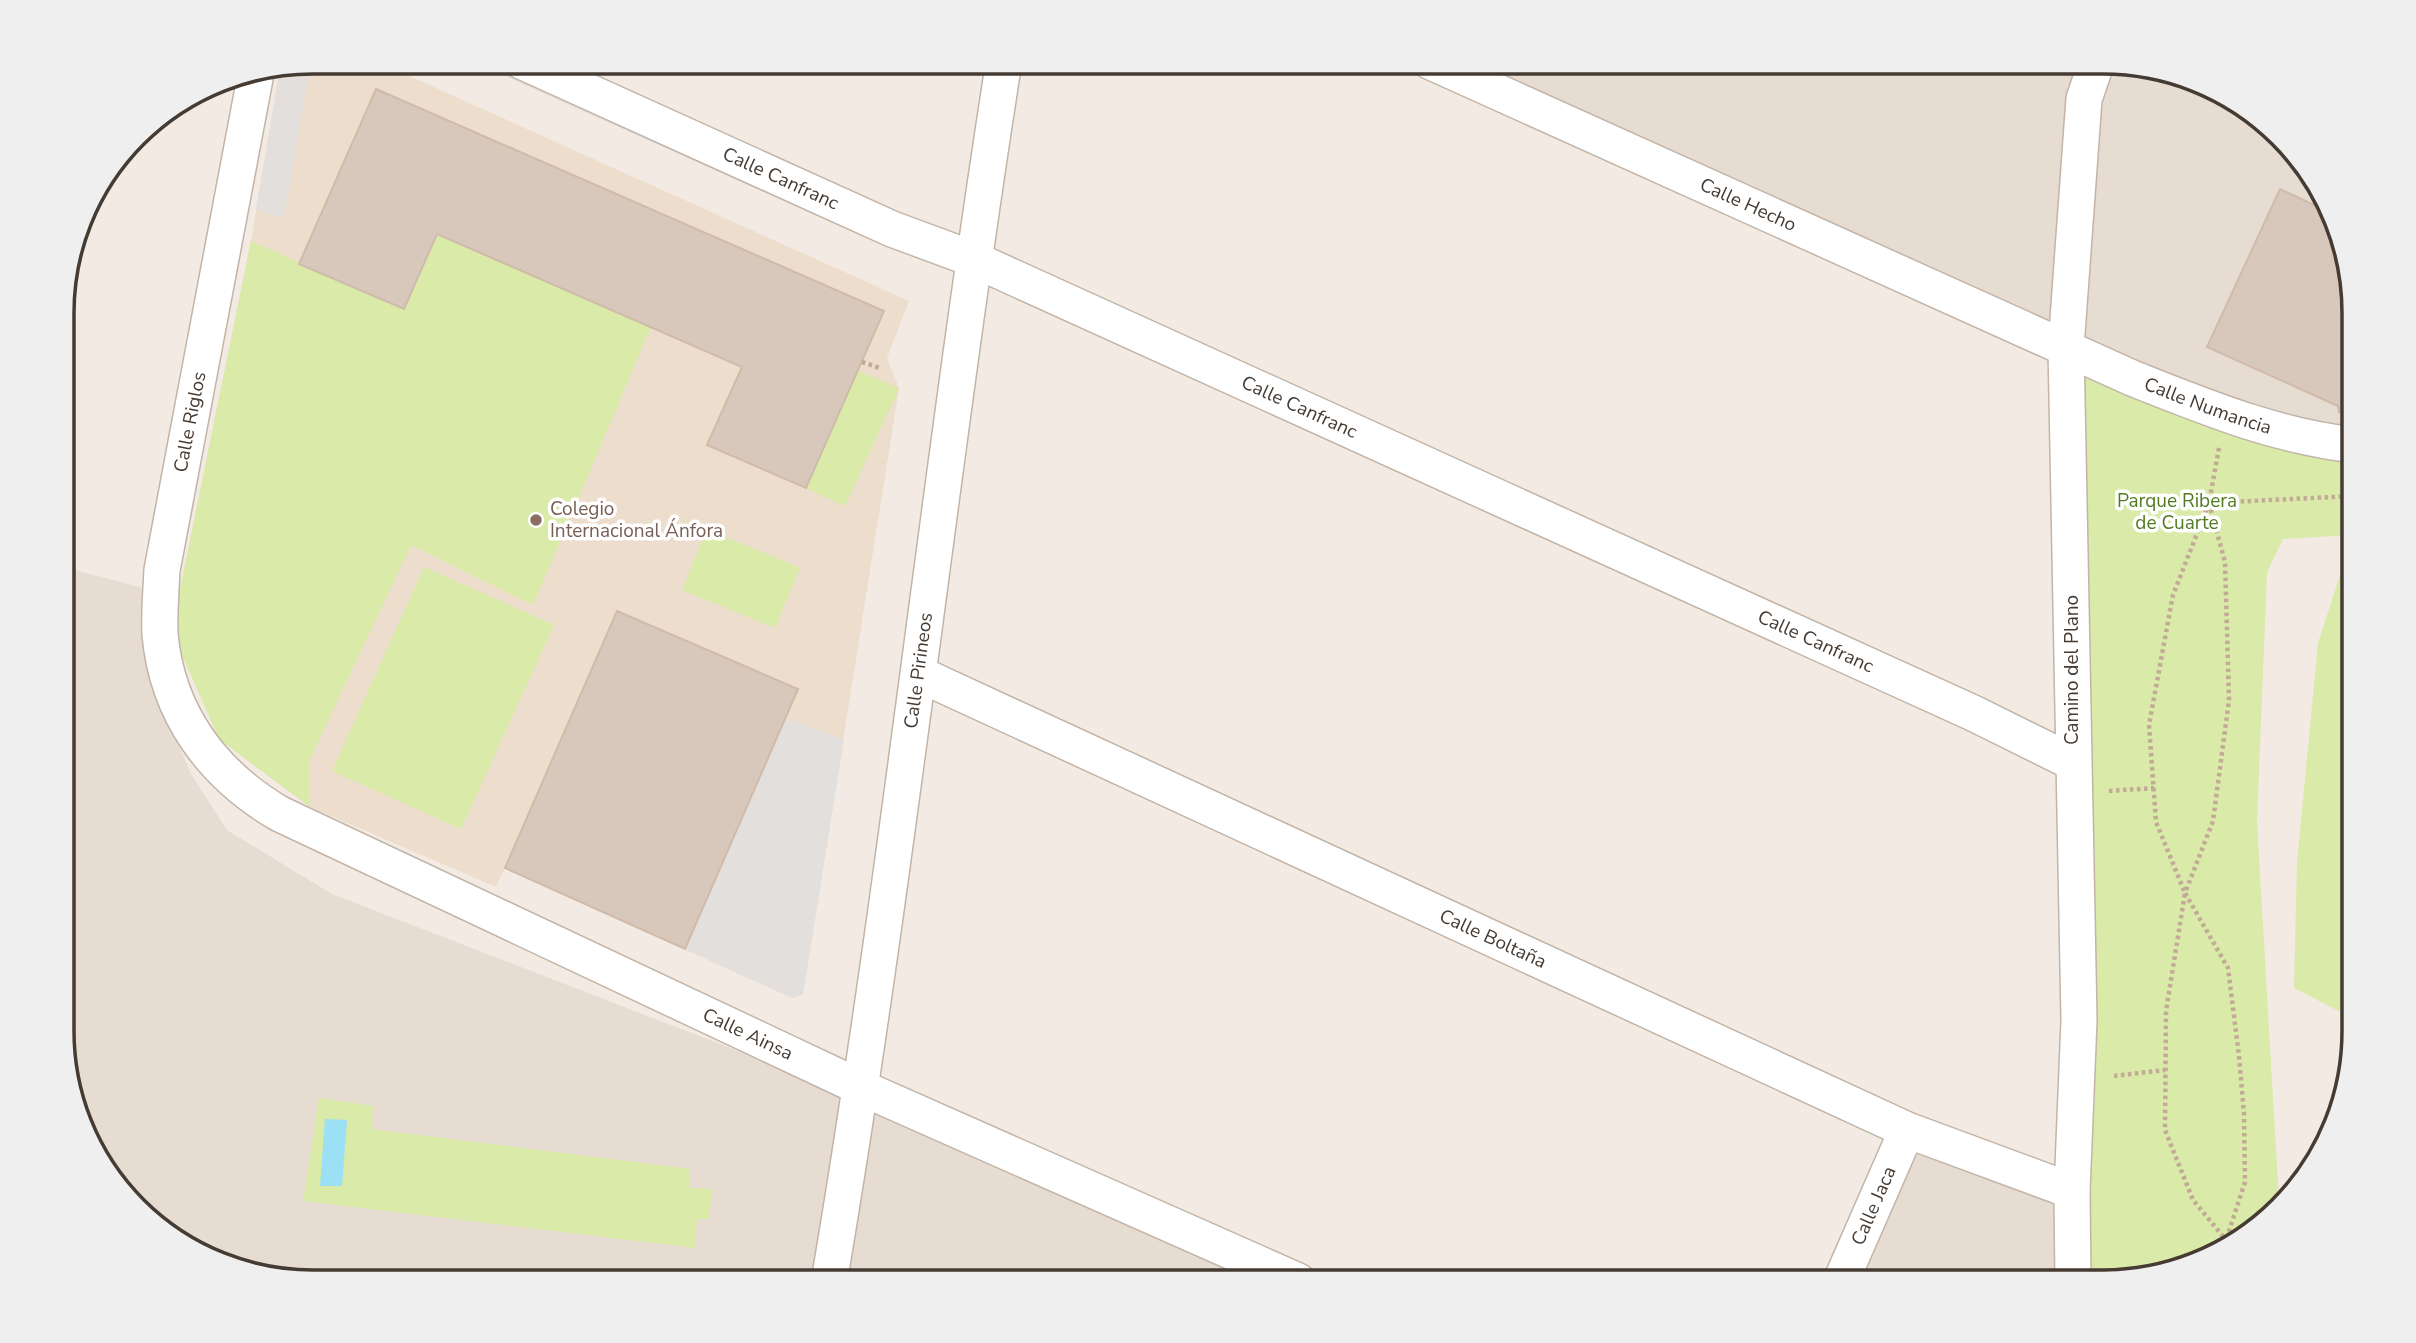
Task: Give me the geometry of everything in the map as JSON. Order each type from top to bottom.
[{"type":"street","name":"Calle Canfranc","points":[[551,74],[892,229],[973,259],[1973,713],[2073,762]]},
{"type":"street","name":"Calle Pirineos","points":[[832,1270],[862,1087],[973,259],[1002,74]]},
{"type":"street","name":"Calle Hecho","points":[[1458,74],[2066,348]]},
{"type":"street","name":"Camino del Plano","points":[[2073,1269],[2072,1191],[2079,1020],[2066,348],[2084,99],[2093,74]]},
{"type":"street","name":"Calle Riglos","points":[[214,763],[186,720],[168,681],[160,634],[162,570],[254,81]]},
{"type":"street","name":"Calle Numancia","points":[[2066,348],[2132,378],[2225,414],[2284,434],[2342,443]]},
{"type":"street","name":"Calle Boltaña","points":[[919,674],[1907,1130],[2072,1191]]},
{"type":"street","name":"Calle Ainsa","points":[[214,763],[246,794],[280,814],[862,1087],[1270,1269]]},
{"type":"street","name":"Calle Jaca","points":[[1846,1269],[1907,1130]]},
{"type":"path","points":[[862,362],[880,368]]},
{"type":"path","points":[[2225,414],[2209,503],[2173,595],[2149,724],[2156,822],[2185,893],[2228,968],[2244,1114],[2245,1182],[2229,1233]]},
{"type":"path","points":[[2209,503],[2342,497]]},
{"type":"path","points":[[2209,503],[2225,562],[2229,700],[2213,821],[2185,893],[2166,1010],[2165,1130],[2193,1200],[2222,1237]]},
{"type":"path","points":[[2077,1079],[2165,1070]]},
{"type":"shaded area","points":[[309,74],[284,218],[256,209],[279,76]]},
{"type":"shaded area","name":"Colegio Internacional Ánfora","points":[[405,74],[909,301],[887,358],[899,388],[803,994],[792,998],[505,868],[496,887],[310,807],[219,739],[177,604],[251,241],[279,76]]},
{"type":"shaded area","points":[[500,74],[535,74],[874,226],[862,236]]},
{"type":"shaded area","points":[[1444,74],[2103,74],[2135,76],[2165,82],[2209,98],[2261,133],[2283,155],[2318,207],[2334,251],[2340,281],[2342,313],[2342,443],[2284,434]]},
{"type":"shaded area","points":[[74,570],[143,588],[166,716],[191,774],[227,830],[332,894],[1303,1269],[313,1270],[266,1265],[207,1245],[155,1210],[133,1188],[98,1136],[78,1077],[74,1030]]},
{"type":"shaded area","points":[[786,718],[844,740],[803,994],[792,998],[685,949]]},
{"type":"shaded area","points":[[1907,1130],[2072,1191],[2073,1269],[1846,1269]]},
{"type":"green space","points":[[437,234],[651,327],[533,605],[411,545],[310,759],[310,807],[219,739],[180,651],[177,604],[251,241],[404,309]]},
{"type":"green space","name":"Parque Ribera de Cuarte","points":[[2066,347],[2342,441],[2342,536],[2283,539],[2267,572],[2257,822],[2279,1192],[2236,1229],[2209,1245],[2180,1257],[2119,1269],[2073,1269]]},
{"type":"green space","points":[[858,371],[899,388],[845,506],[806,488]]},
{"type":"green space","points":[[707,529],[800,568],[775,628],[682,590]]},
{"type":"green space","points":[[424,567],[554,625],[461,829],[332,771]]},
{"type":"green space","name":"Parque Ribera de Cuarte","points":[[2342,569],[2342,1013],[2294,988],[2297,862],[2318,643]]},
{"type":"green space","points":[[319,1098],[373,1106],[372,1129],[690,1169],[689,1188],[712,1189],[709,1219],[697,1219],[695,1248],[303,1201]]},
{"type":"water","points":[[325,1119],[347,1120],[342,1186],[320,1186]]},
{"type":"building","points":[[376,89],[884,311],[806,488],[707,445],[742,367],[437,234],[404,309],[299,264]]},
{"type":"building","points":[[2280,189],[2318,207],[2334,251],[2340,281],[2342,412],[2339,412],[2338,406],[2207,347]]},
{"type":"building","points":[[617,611],[798,689],[685,949],[505,868]]},
{"type":"place","name":"Colegio Internacional Ánfora","points":[[536,520]]}]
